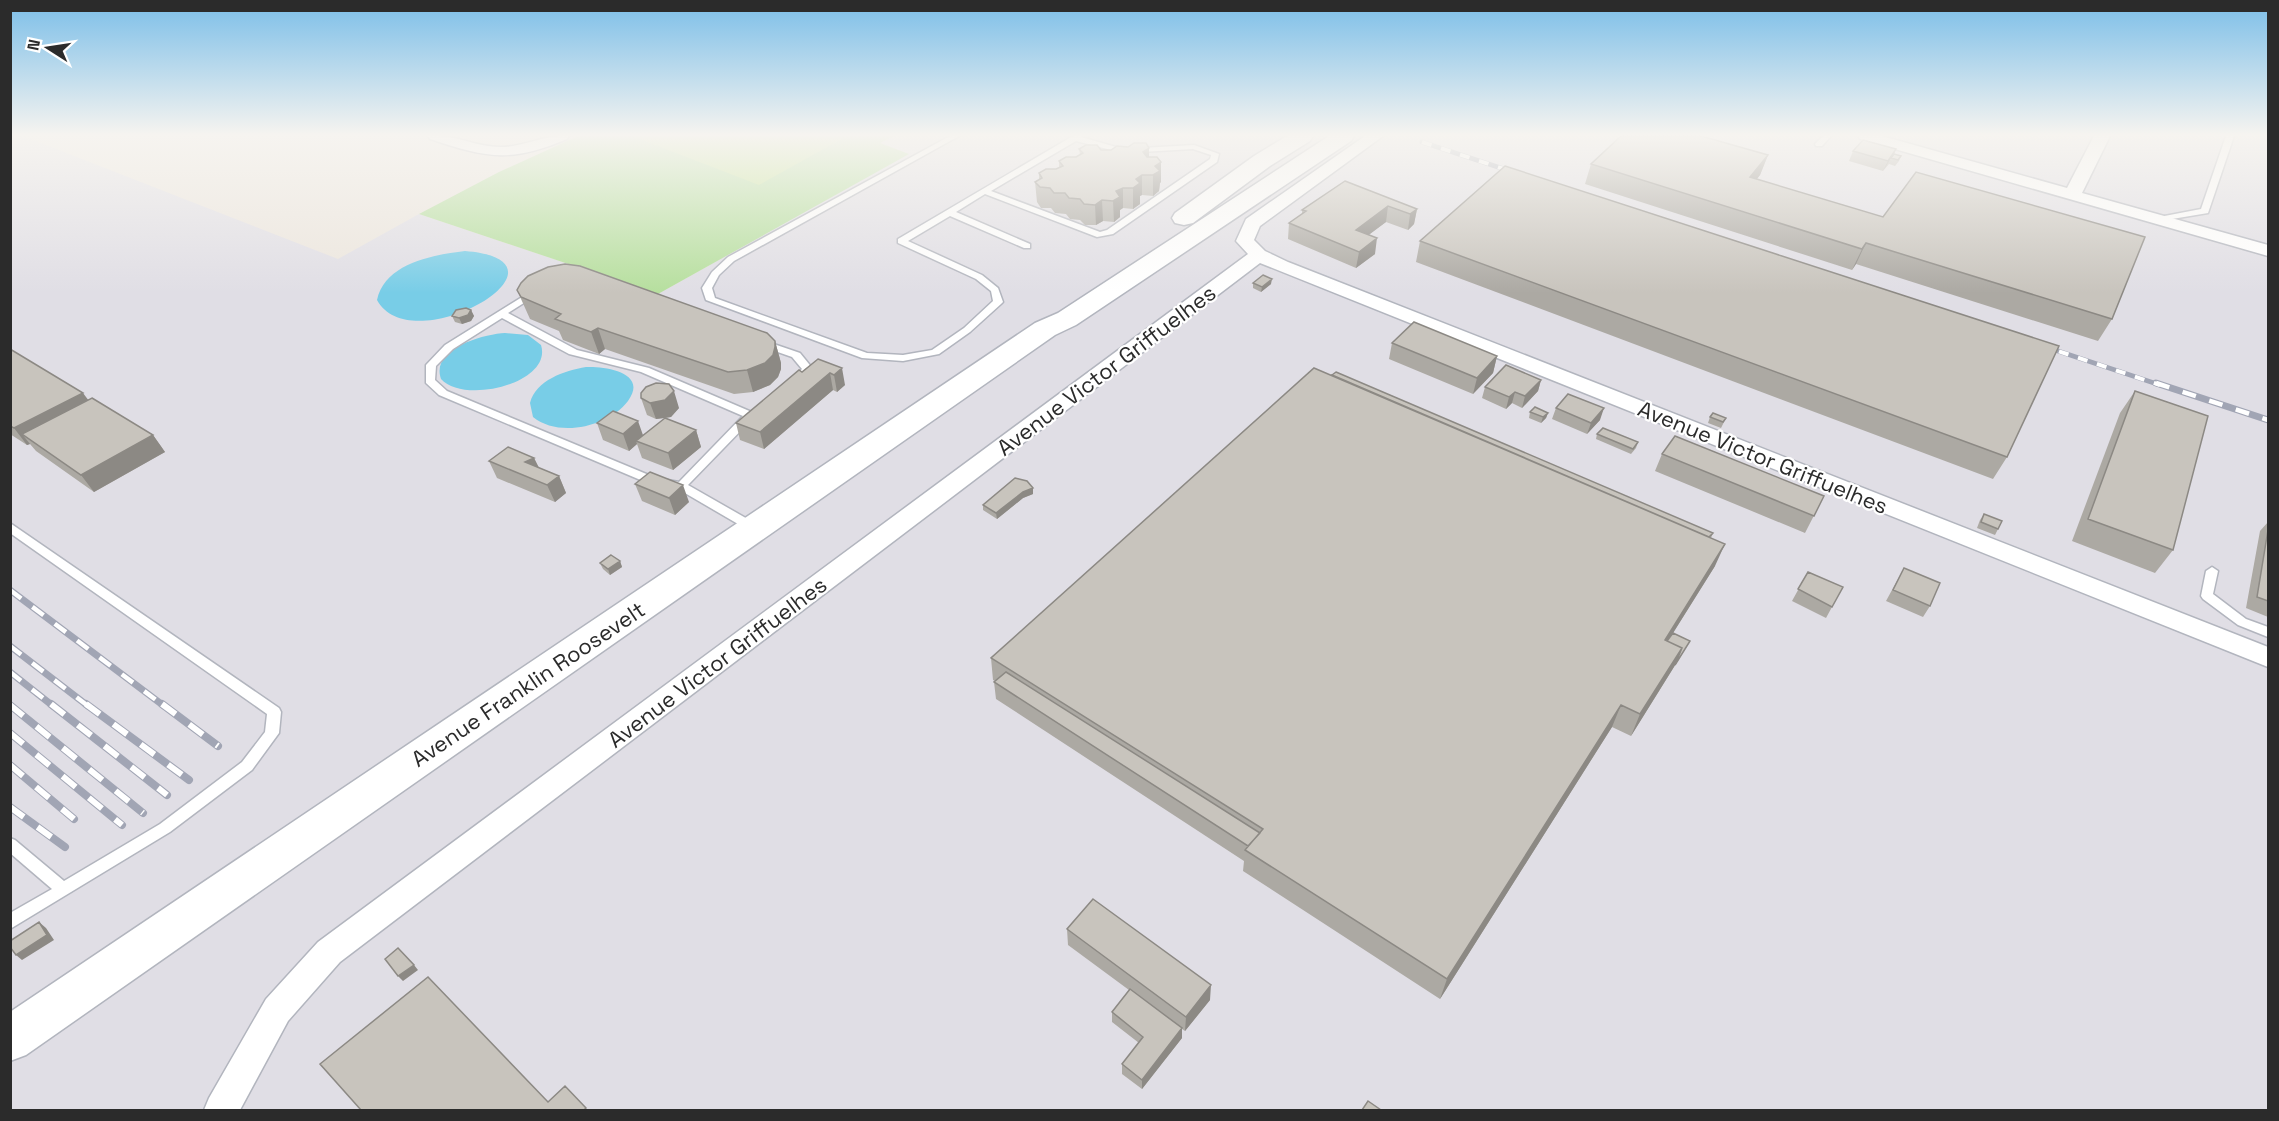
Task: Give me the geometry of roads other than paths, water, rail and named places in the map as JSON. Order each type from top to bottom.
[{"type":"main road","name":"Avenue Franklin Roosevelt","points":[[1045,329],[1054,314],[1225,188]]},
{"type":"main road","name":"Avenue Franklin Roosevelt","points":[[10,1039],[1045,329],[1067,319],[1267,188]]},
{"type":"street","points":[[1259,255],[1245,241],[1252,223],[1301,188]]},
{"type":"street","points":[[2046,188],[2268,251]]},
{"type":"street","points":[[2072,196],[2076,188]]},
{"type":"street","name":"Avenue Victor Griffuelhes","points":[[220,1110],[278,1010],[329,952],[1259,255],[2268,657]]},
{"type":"lane","points":[[860,188],[731,259],[715,274],[707,288],[711,300],[866,356],[903,358],[935,352],[967,330],[998,302],[995,290],[979,277],[901,241],[989,188]]},
{"type":"lane","points":[[984,191],[1100,235],[1110,232],[1173,188]]},
{"type":"lane","points":[[2157,220],[2205,211],[2213,188]]},
{"type":"lane","points":[[949,212],[1027,246]]},
{"type":"lane","points":[[547,287],[538,290],[449,346],[430,365],[430,381],[443,393],[558,442],[654,481],[681,486],[754,528]]},
{"type":"lane","points":[[502,314],[573,352],[645,370],[755,412],[681,486]]},
{"type":"lane","points":[[752,339],[796,355],[808,369],[792,382]]},
{"type":"lane","points":[[10,527],[274,712],[273,733],[248,766],[165,828],[10,922]]},
{"type":"lane","points":[[2211,571],[2208,596],[2242,622],[2268,632]]},
{"type":"lane","points":[[10,844],[64,890]]},
{"type":"water","points":[[465,251],[498,259],[508,272],[500,288],[480,303],[453,315],[423,321],[396,317],[377,300],[382,287],[400,269],[439,255]]},
{"type":"water","points":[[505,333],[528,335],[541,345],[541,358],[534,370],[521,379],[486,390],[452,387],[441,379],[440,368],[451,351],[485,336]]},
{"type":"water","points":[[586,367],[613,370],[629,377],[633,383],[633,391],[628,401],[608,417],[583,427],[556,427],[533,417],[530,403],[538,388],[560,374]]},
{"type":"railway","points":[[2040,345],[2160,385]]},
{"type":"railway","points":[[2156,383],[2268,420]]},
{"type":"railway","points":[[10,590],[164,706]]},
{"type":"railway","points":[[10,646],[88,706]]},
{"type":"railway","points":[[10,672],[53,706]]},
{"type":"railway","points":[[51,704],[167,795]]},
{"type":"railway","points":[[86,704],[189,780]]},
{"type":"railway","points":[[162,704],[218,746]]},
{"type":"railway","points":[[10,705],[143,813]]},
{"type":"railway","points":[[10,733],[122,825]]},
{"type":"railway","points":[[10,765],[74,819]]},
{"type":"railway","points":[[10,807],[65,847]]}]
